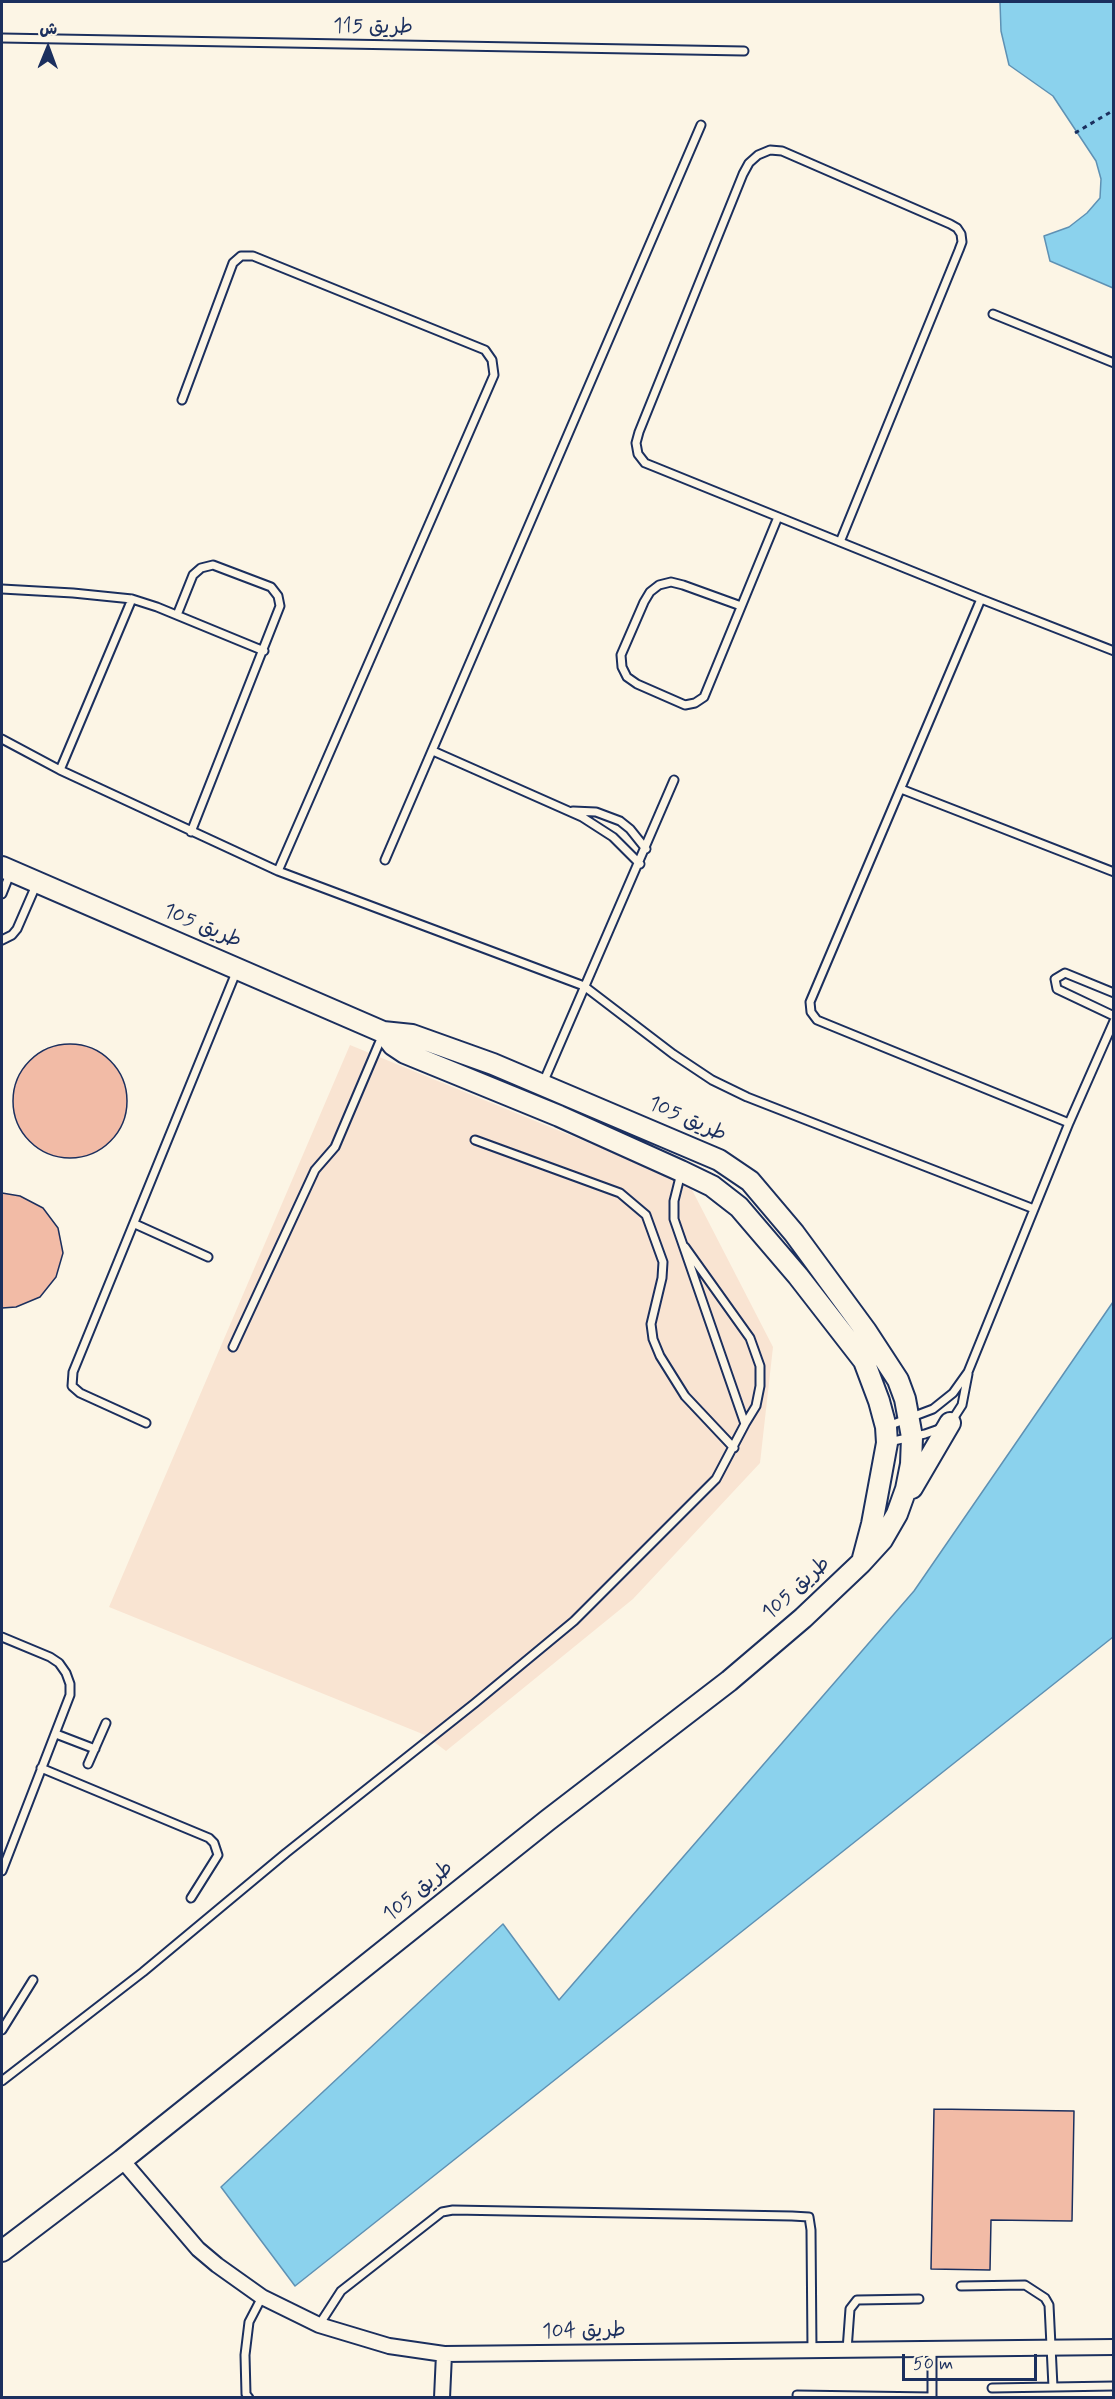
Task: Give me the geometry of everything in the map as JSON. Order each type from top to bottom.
[{"type":"street","name":"طريق 105","points":[[2,2252],[122,2160],[548,1820],[729,1681],[803,1618],[882,1540],[897,1514],[911,1464],[911,1428],[898,1380],[794,1233],[750,1181],[720,1160],[543,1084],[412,1035],[383,1032],[6,869]]},
{"type":"street","name":"طريق 105","points":[[383,1032],[393,1045],[405,1053],[559,1116],[712,1185],[739,1207],[798,1276],[864,1361],[879,1401],[886,1435],[874,1514],[861,1563]]},
{"type":"street","points":[[559,1116],[568,1094]]},
{"type":"street","points":[[681,1171],[691,1147]]},
{"type":"street","points":[[897,1514],[950,1423]]},
{"type":"street","name":"طريق 104","points":[[122,2160],[198,2248],[217,2265],[262,2297],[319,2325],[389,2346],[444,2354],[1113,2347]]},
{"type":"street","points":[[442,2397],[444,2354]]},
{"type":"lane","name":"طريق 115","points":[[2,38],[744,51]]},
{"type":"lane","points":[[385,860],[701,125]]},
{"type":"lane","points":[[840,542],[959,250],[962,242],[961,234],[950,224],[782,151],[770,150],[758,155],[748,163],[743,174],[636,443],[638,454],[645,463],[778,517],[981,599],[1113,651]]},
{"type":"lane","points":[[182,400],[233,263],[241,256],[253,256],[485,350],[492,360],[494,375],[278,871]]},
{"type":"lane","points":[[993,314],[1113,363]]},
{"type":"lane","points":[[741,606],[683,585],[671,582],[659,585],[650,592],[644,602],[621,655],[622,667],[627,677],[637,684],[685,705],[695,703],[704,697],[778,517]]},
{"type":"lane","points":[[177,615],[193,575],[201,568],[213,565],[271,587],[278,596],[280,606],[190,832]]},
{"type":"lane","points":[[2,589],[73,592],[132,599],[264,651]]},
{"type":"lane","points":[[60,770],[132,599]]},
{"type":"lane","points":[[981,599],[810,1002],[811,1012],[817,1020],[1069,1123]]},
{"type":"lane","points":[[2,738],[60,770],[278,871],[584,986],[672,1053],[712,1080],[747,1097],[1034,1209]]},
{"type":"lane","points":[[433,750],[570,812],[608,833],[640,864]]},
{"type":"lane","points":[[543,1084],[584,986],[640,864],[674,780]]},
{"type":"lane","points":[[901,789],[1113,872]]},
{"type":"lane","points":[[570,812],[596,812],[608,815],[630,829],[646,849]]},
{"type":"lane","points":[[2,894],[6,869]]},
{"type":"lane","points":[[2,940],[12,935],[17,929],[38,882]]},
{"type":"lane","points":[[146,1423],[80,1394],[72,1386],[73,1372],[238,968]]},
{"type":"lane","points":[[1113,993],[1065,973],[1059,974],[1054,984],[1062,992],[1113,1016]]},
{"type":"lane","points":[[886,1435],[911,1428],[944,1402],[962,1383],[1113,1021]]},
{"type":"lane","points":[[233,1347],[315,1170],[335,1147],[383,1032]]},
{"type":"lane","points":[[475,1140],[620,1193],[646,1215],[663,1262],[662,1278],[651,1324],[653,1339],[660,1356],[685,1396],[734,1448]]},
{"type":"lane","points":[[681,1171],[674,1201],[674,1219],[745,1424]]},
{"type":"lane","points":[[135,1224],[208,1257]]},
{"type":"lane","points":[[2,2082],[143,1972],[286,1853],[574,1621],[716,1479],[756,1406],[760,1386],[760,1366],[750,1338],[680,1240]]},
{"type":"lane","points":[[886,1435],[911,1428],[933,1431],[950,1423],[962,1405],[966,1394],[968,1372]]},
{"type":"lane","points":[[2,1637],[50,1657],[66,1673],[70,1684],[70,1695],[56,1734],[2,1871]]},
{"type":"lane","points":[[88,1764],[106,1723]]},
{"type":"lane","points":[[56,1734],[95,1749]]},
{"type":"lane","points":[[41,1768],[209,1838],[214,1843],[218,1855],[191,1898]]},
{"type":"lane","points":[[2,2030],[33,1980]]},
{"type":"lane","points":[[319,2325],[340,2290],[442,2212],[453,2210],[792,2216],[809,2217],[811,2230],[812,2350]]},
{"type":"lane","points":[[961,2286],[1024,2285],[1033,2288],[1045,2298],[1049,2305],[1053,2387]]},
{"type":"lane","points":[[249,2397],[246,2394],[245,2355],[249,2322],[262,2297]]},
{"type":"lane","points":[[847,2350],[850,2309],[857,2300],[918,2299]]},
{"type":"lane","points":[[797,2396],[932,2397],[932,2349]]},
{"type":"lane","points":[[992,2388],[1113,2386]]},
{"type":"path","points":[[1075,133],[1113,110]]},
{"type":"shaded area","points":[[350,1045],[689,1184],[773,1347],[760,1463],[633,1599],[446,1751],[425,1735],[109,1607]]},
{"type":"water","points":[[1000,2],[1113,2],[1113,288],[1050,261],[1044,236],[1069,227],[1087,213],[1100,198],[1101,179],[1096,161],[1053,96],[1009,65],[1001,31]]},
{"type":"water","points":[[1113,1302],[1113,1637],[295,2286],[221,2187],[503,1924],[559,2000],[914,1591]]},
{"type":"building","points":[[70,1044],[92,1048],[110,1061],[123,1079],[127,1101],[123,1123],[110,1141],[92,1154],[70,1158],[48,1154],[30,1141],[17,1123],[13,1101],[17,1079],[30,1061],[48,1048]]},
{"type":"building","points":[[2,1193],[20,1196],[43,1208],[58,1228],[63,1253],[56,1277],[40,1297],[16,1307],[2,1308]]},
{"type":"building","points":[[934,2109],[1074,2111],[1072,2221],[991,2220],[990,2270],[931,2269]]}]
